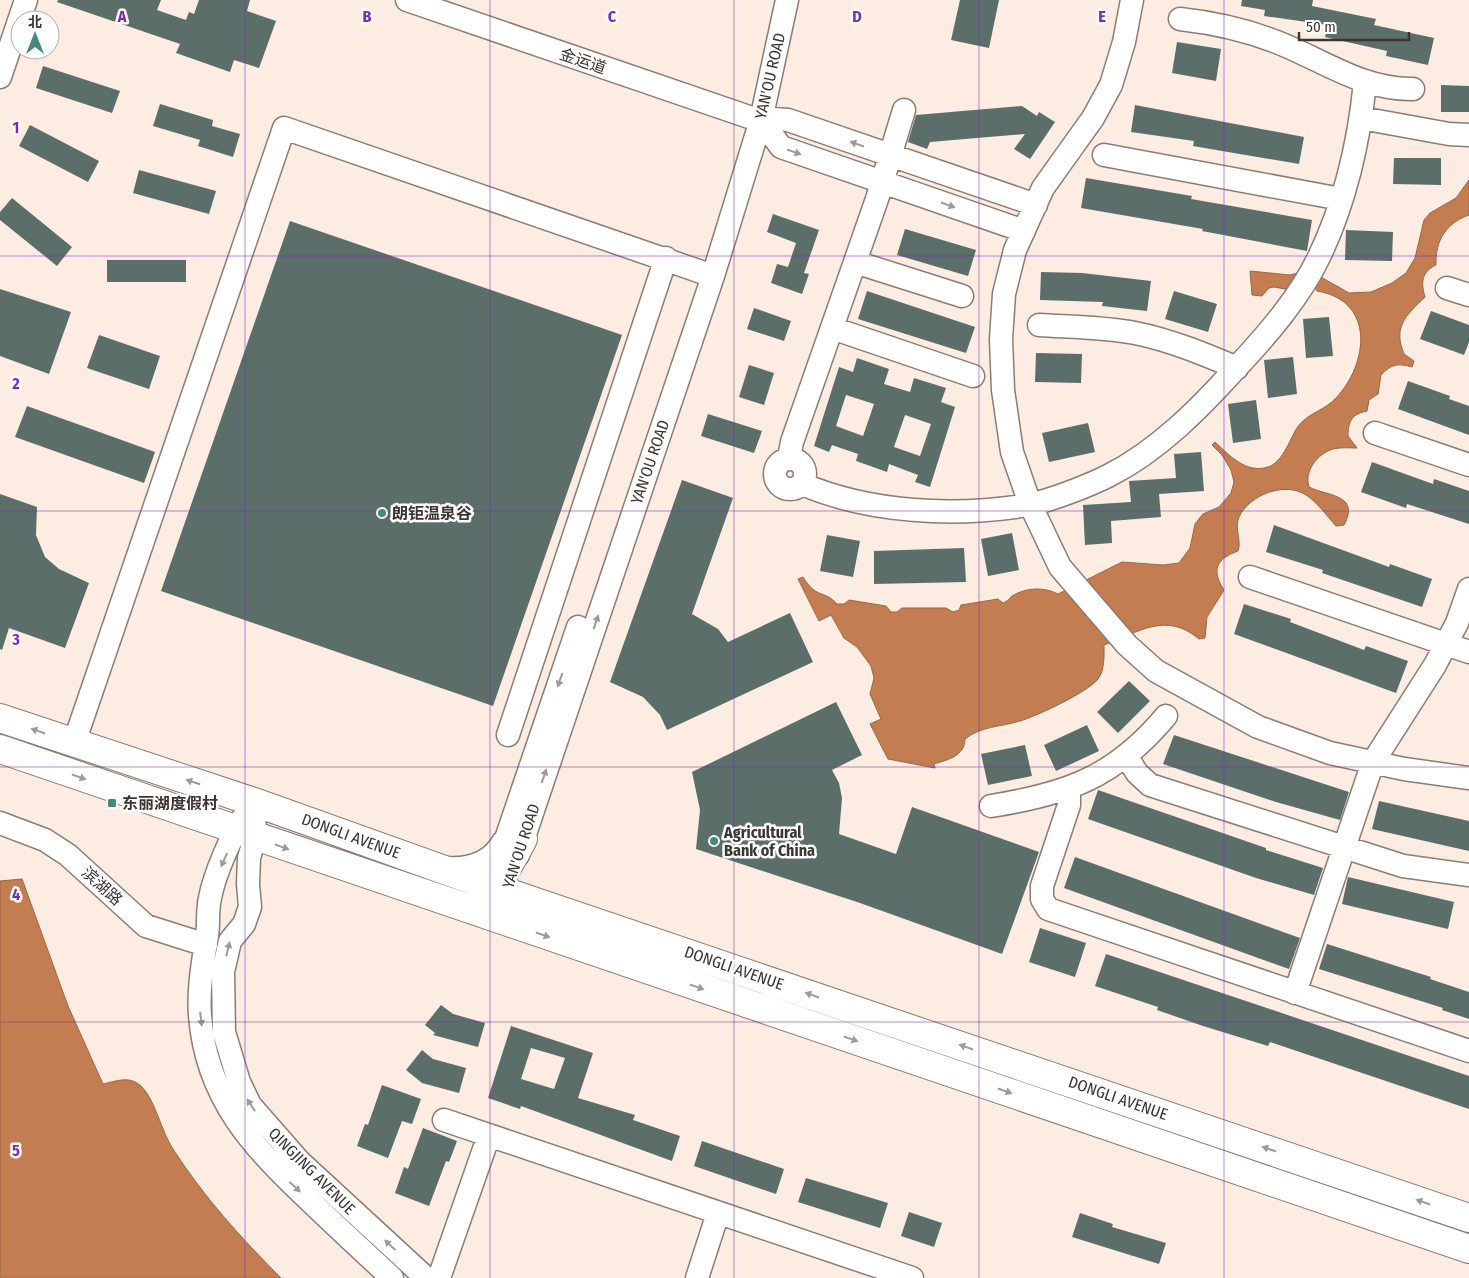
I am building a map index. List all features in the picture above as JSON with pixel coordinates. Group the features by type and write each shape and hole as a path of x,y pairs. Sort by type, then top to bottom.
{"highway":[{"name":"DONGLI AVENUE","path":"0,718 254,802 437,867 493,899 1469,1249"},
{"name":"DONGLI AVENUE","path":"0,749 428,896 493,899 1469,1218"},
{"path":"493,899 515,837"}],"street":[{"path":"0,76 26,0"},
{"name":"金运道","path":"407,0 755,118"},
{"name":"YAN'OU ROAD","path":"755,118 776,0"},
{"name":"YAN'OU ROAD","path":"437,867 460,868 479,863 515,837 706,273 755,118 787,0"},
{"path":"1132,0 1124,42 1111,85 1093,118 1043,188 1015,250 1004,294 1001,339 1003,390 1012,452 1030,504 1060,567 1127,645 1156,670 1258,727 1330,754 1469,778"},
{"path":"1180,19 1247,32 1285,46 1365,82 1397,89 1413,89"},
{"path":"904,110 882,182 792,442 790,458 779,462 774,472 775,478 783,488 790,490 802,484 825,494 867,504 915,510 974,510 1030,504 1108,476 1159,443 1209,398 1237,368 1295,296 1318,259 1341,199 1362,118 1365,82"},
{"path":"755,118 788,120 1036,205"},
{"path":"755,118 781,147 1024,231"},
{"path":"1362,118 1449,134 1469,135"},
{"path":"74,743 284,128 706,273"},
{"path":"1104,155 1341,199"},
{"path":"508,735 666,258"},
{"path":"855,262 962,296"},
{"path":"1448,288 1469,295"},
{"path":"1039,325 1096,328 1135,334 1182,346 1237,368"},
{"path":"832,328 973,376"},
{"path":"1375,433 1469,465"},
{"path":"1250,577 1361,613 1445,645 1469,652"},
{"path":"1295,993 1374,762 1411,706 1445,645 1469,590"},
{"path":"991,806 1030,800 1092,779 1127,757 1166,716"},
{"path":"1127,757 1137,772 1150,785 1403,866 1469,875"},
{"path":"1069,788 1068,805 1042,886 1042,900 1048,910 1469,1051"},
{"name":"QINGJING AVENUE","path":"254,802 244,834 214,882 209,900 206,945 200,985 200,1016 212,1071 222,1096 236,1121 276,1152 426,1278"},
{"name":"滨湖路","path":"0,823 45,840 68,855 146,926 206,945"},
{"name":"QINGJING AVENUE","path":"244,834 249,858 248,884 250,906 244,924 230,941 223,972 224,1032 239,1082 276,1152 392,1278"},
{"path":"444,1120 912,1278"},
{"path":"439,1278 489,1135"},
{"path":"696,1278 718,1212"}],"shaded area":[{"path":"1469,180 1469,215 1454,223 1444,234 1438,248 1436,265 1427,271 1423,278 1425,297 1403,322 1400,336 1401,345 1404,354 1414,361 1412,367 1395,365 1381,375 1378,394 1369,400 1367,411 1354,416 1350,422 1348,436 1357,448 1339,448 1327,451 1317,459 1310,469 1308,475 1309,487 1345,502 1348,507 1348,515 1344,525 1336,526 1314,501 1298,491 1288,489 1268,492 1251,502 1239,517 1237,526 1238,551 1225,558 1218,566 1218,577 1224,590 1207,617 1205,638 1199,639 1175,626 1164,625 1141,630 1104,645 1102,671 1098,679 1084,690 1050,709 1028,718 984,729 971,735 965,739 962,750 959,753 950,759 934,764 935,768 888,759 870,724 881,719 870,694 874,678 871,666 857,647 844,638 831,615 819,621 798,579 803,577 812,589 837,604 844,604 849,600 886,606 891,612 897,612 902,608 946,608 953,612 959,610 961,605 998,599 1003,603 1018,593 1029,590 1041,589 1058,594 1122,562 1163,565 1179,563 1190,548 1195,524 1203,514 1219,507 1231,493 1234,482 1231,470 1222,455 1212,445 1215,442 1245,466 1260,468 1274,464 1282,455 1299,425 1307,417 1332,402 1347,384 1360,352 1361,336 1357,320 1349,307 1336,297 1317,291 1314,286 1285,289 1274,287 1269,288 1262,296 1252,295 1250,271 1290,275 1302,272 1319,276 1349,293 1371,292 1392,283 1406,273 1415,258 1424,220 1430,213 1456,198"},
{"path":"22,879 68,1006 103,1084 118,1080 128,1080 142,1087 151,1100 169,1142 197,1183 251,1248 281,1278 0,1278 0,881"}],"building":[{"path":"58,0 161,0 157,10 186,20 189,12 194,14 199,0 250,0 247,11 276,21 259,68 234,60 230,72 176,53 180,44 57,2"},
{"path":"960,0 999,0 989,48 951,40"},
{"path":"1242,0 1313,0 1312,6 1376,19 1374,25 1434,38 1428,65 1386,56 1387,51 1325,37 1328,25 1264,16 1265,10 1241,6"},
{"path":"1177,42 1221,49 1216,81 1172,73"},
{"path":"43,66 120,91 112,113 36,88"},
{"path":"1441,85 1469,86 1469,112 1441,112"},
{"path":"160,104 213,120 212,126 240,134 233,157 198,146 200,140 153,126"},
{"path":"1135,105 1304,137 1299,164 1193,146 1194,141 1131,132"},
{"path":"1022,106 1037,116 1039,112 1055,122 1030,159 1014,149 1025,134 930,142 927,149 908,142 916,115"},
{"path":"30,125 99,161 88,182 19,146"},
{"path":"1394,158 1441,158 1441,185 1393,184"},
{"path":"139,170 216,191 209,214 133,193"},
{"path":"1086,178 1192,196 1191,199 1312,220 1307,251 1202,231 1203,229 1081,208"},
{"path":"12,198 72,247 57,266 0,220 0,212"},
{"path":"773,214 819,230 804,273 809,274 802,294 771,283 777,264 788,267 796,243 767,232"},
{"path":"290,221 622,335 493,706 161,591"},
{"path":"905,229 976,250 968,276 897,255"},
{"path":"1346,230 1393,232 1392,261 1345,260"},
{"path":"107,260 186,260 186,282 107,282"},
{"path":"1041,272 1082,273 1151,281 1147,311 1102,306 1103,302 1040,300"},
{"path":"0,289 71,312 49,374 0,356"},
{"path":"867,291 975,327 966,353 858,319"},
{"path":"1174,291 1217,304 1208,332 1165,319"},
{"path":"754,308 791,321 784,341 747,329"},
{"path":"1431,311 1469,325 1469,342 1464,355 1420,339"},
{"path":"1329,317 1333,356 1306,358 1303,319"},
{"path":"99,335 160,356 149,389 87,368"},
{"path":"1036,353 1082,354 1081,383 1035,382"},
{"path":"1293,357 1297,394 1268,398 1264,360"},
{"path":"857,358 889,369 884,384 910,392 914,378 946,388 941,402 955,407 930,487 915,482 918,475 889,464 887,472 856,461 858,454 832,445 829,452 814,446 839,367 853,372","holes":["846,395 874,404 863,436 836,426","905,415 931,424 920,456 894,447"]},
{"path":"749,365 774,373 764,405 739,397"},
{"path":"1408,381 1450,396 1449,399 1469,406 1469,435 1398,409"},
{"path":"1256,400 1261,439 1233,443 1228,404"},
{"path":"27,406 155,452 144,483 15,437"},
{"path":"708,414 762,431 754,453 701,436"},
{"path":"1088,423 1095,452 1049,462 1042,433"},
{"path":"1201,452 1204,491 1159,494 1161,517 1111,521 1112,543 1085,545 1083,505 1131,502 1129,481 1176,478 1174,454"},
{"path":"1372,462 1433,484 1434,479 1469,491 1469,524 1407,504 1406,508 1361,492"},
{"path":"682,480 733,498 692,614 718,629 728,642 790,613 813,662 667,730 660,715 643,697 610,682"},
{"path":"0,494 37,507 36,535 45,557 59,569 89,583 65,648 9,628 2,650 0,649"},
{"path":"1274,525 1389,567 1390,564 1432,579 1422,607 1322,573 1323,570 1266,552"},
{"path":"1012,533 1019,570 988,576 981,539"},
{"path":"827,535 860,541 853,577 820,571"},
{"path":"964,548 966,582 874,584 874,551"},
{"path":"1244,604 1291,619 1290,622 1364,650 1366,646 1408,661 1396,693 1234,634"},
{"path":"1129,681 1150,701 1118,733 1097,712"},
{"path":"836,702 862,755 832,770 839,783 842,798 839,834 896,854 912,807 1039,852 1002,954 860,903 696,849 700,810 692,772"},
{"path":"1087,725 1099,751 1056,771 1044,745"},
{"path":"1174,735 1349,792 1340,820 1276,802 1163,764"},
{"path":"1025,745 1032,776 988,785 981,754"},
{"path":"1098,790 1266,848 1266,850 1323,868 1314,895 1256,878 1088,819"},
{"path":"1379,801 1469,821 1469,851 1372,829"},
{"path":"1075,857 1300,938 1289,969 1064,888"},
{"path":"1348,877 1454,902 1448,929 1342,904"},
{"path":"1040,928 1086,943 1075,977 1029,962"},
{"path":"1327,944 1431,977 1430,979 1469,992 1469,1019 1442,1010 1443,1008 1319,969"},
{"path":"1106,954 1469,1076 1469,1109 1270,1042 1268,1046 1203,1026 1157,1010 1158,1007 1095,986"},
{"path":"441,1005 453,1014 485,1023 478,1047 433,1035 435,1033 425,1025"},
{"path":"511,1026 593,1053 578,1098 635,1115 633,1120 680,1136 672,1161 521,1106 520,1109 488,1098","holes":["531,1048 565,1058 554,1089 521,1079"]},
{"path":"422,1050 433,1059 466,1068 459,1093 422,1083 406,1070"},
{"path":"382,1085 421,1099 412,1124 402,1121 388,1158 357,1146 365,1124 368,1125"},
{"path":"423,1128 457,1141 449,1162 446,1161 429,1206 395,1193 404,1167 408,1169"},
{"path":"702,1141 784,1169 776,1194 694,1166"},
{"path":"806,1178 888,1203 880,1228 798,1202"},
{"path":"909,1212 942,1223 934,1247 901,1236"},
{"path":"1080,1213 1113,1224 1112,1227 1166,1243 1159,1264 1072,1237"}],"place":[{"name":"朗钜温泉谷","path":"382,513"},
{"name":"东丽湖度假村","path":"112,803"},
{"name":"Agricultural Bank of China","path":"714,841"}]}
